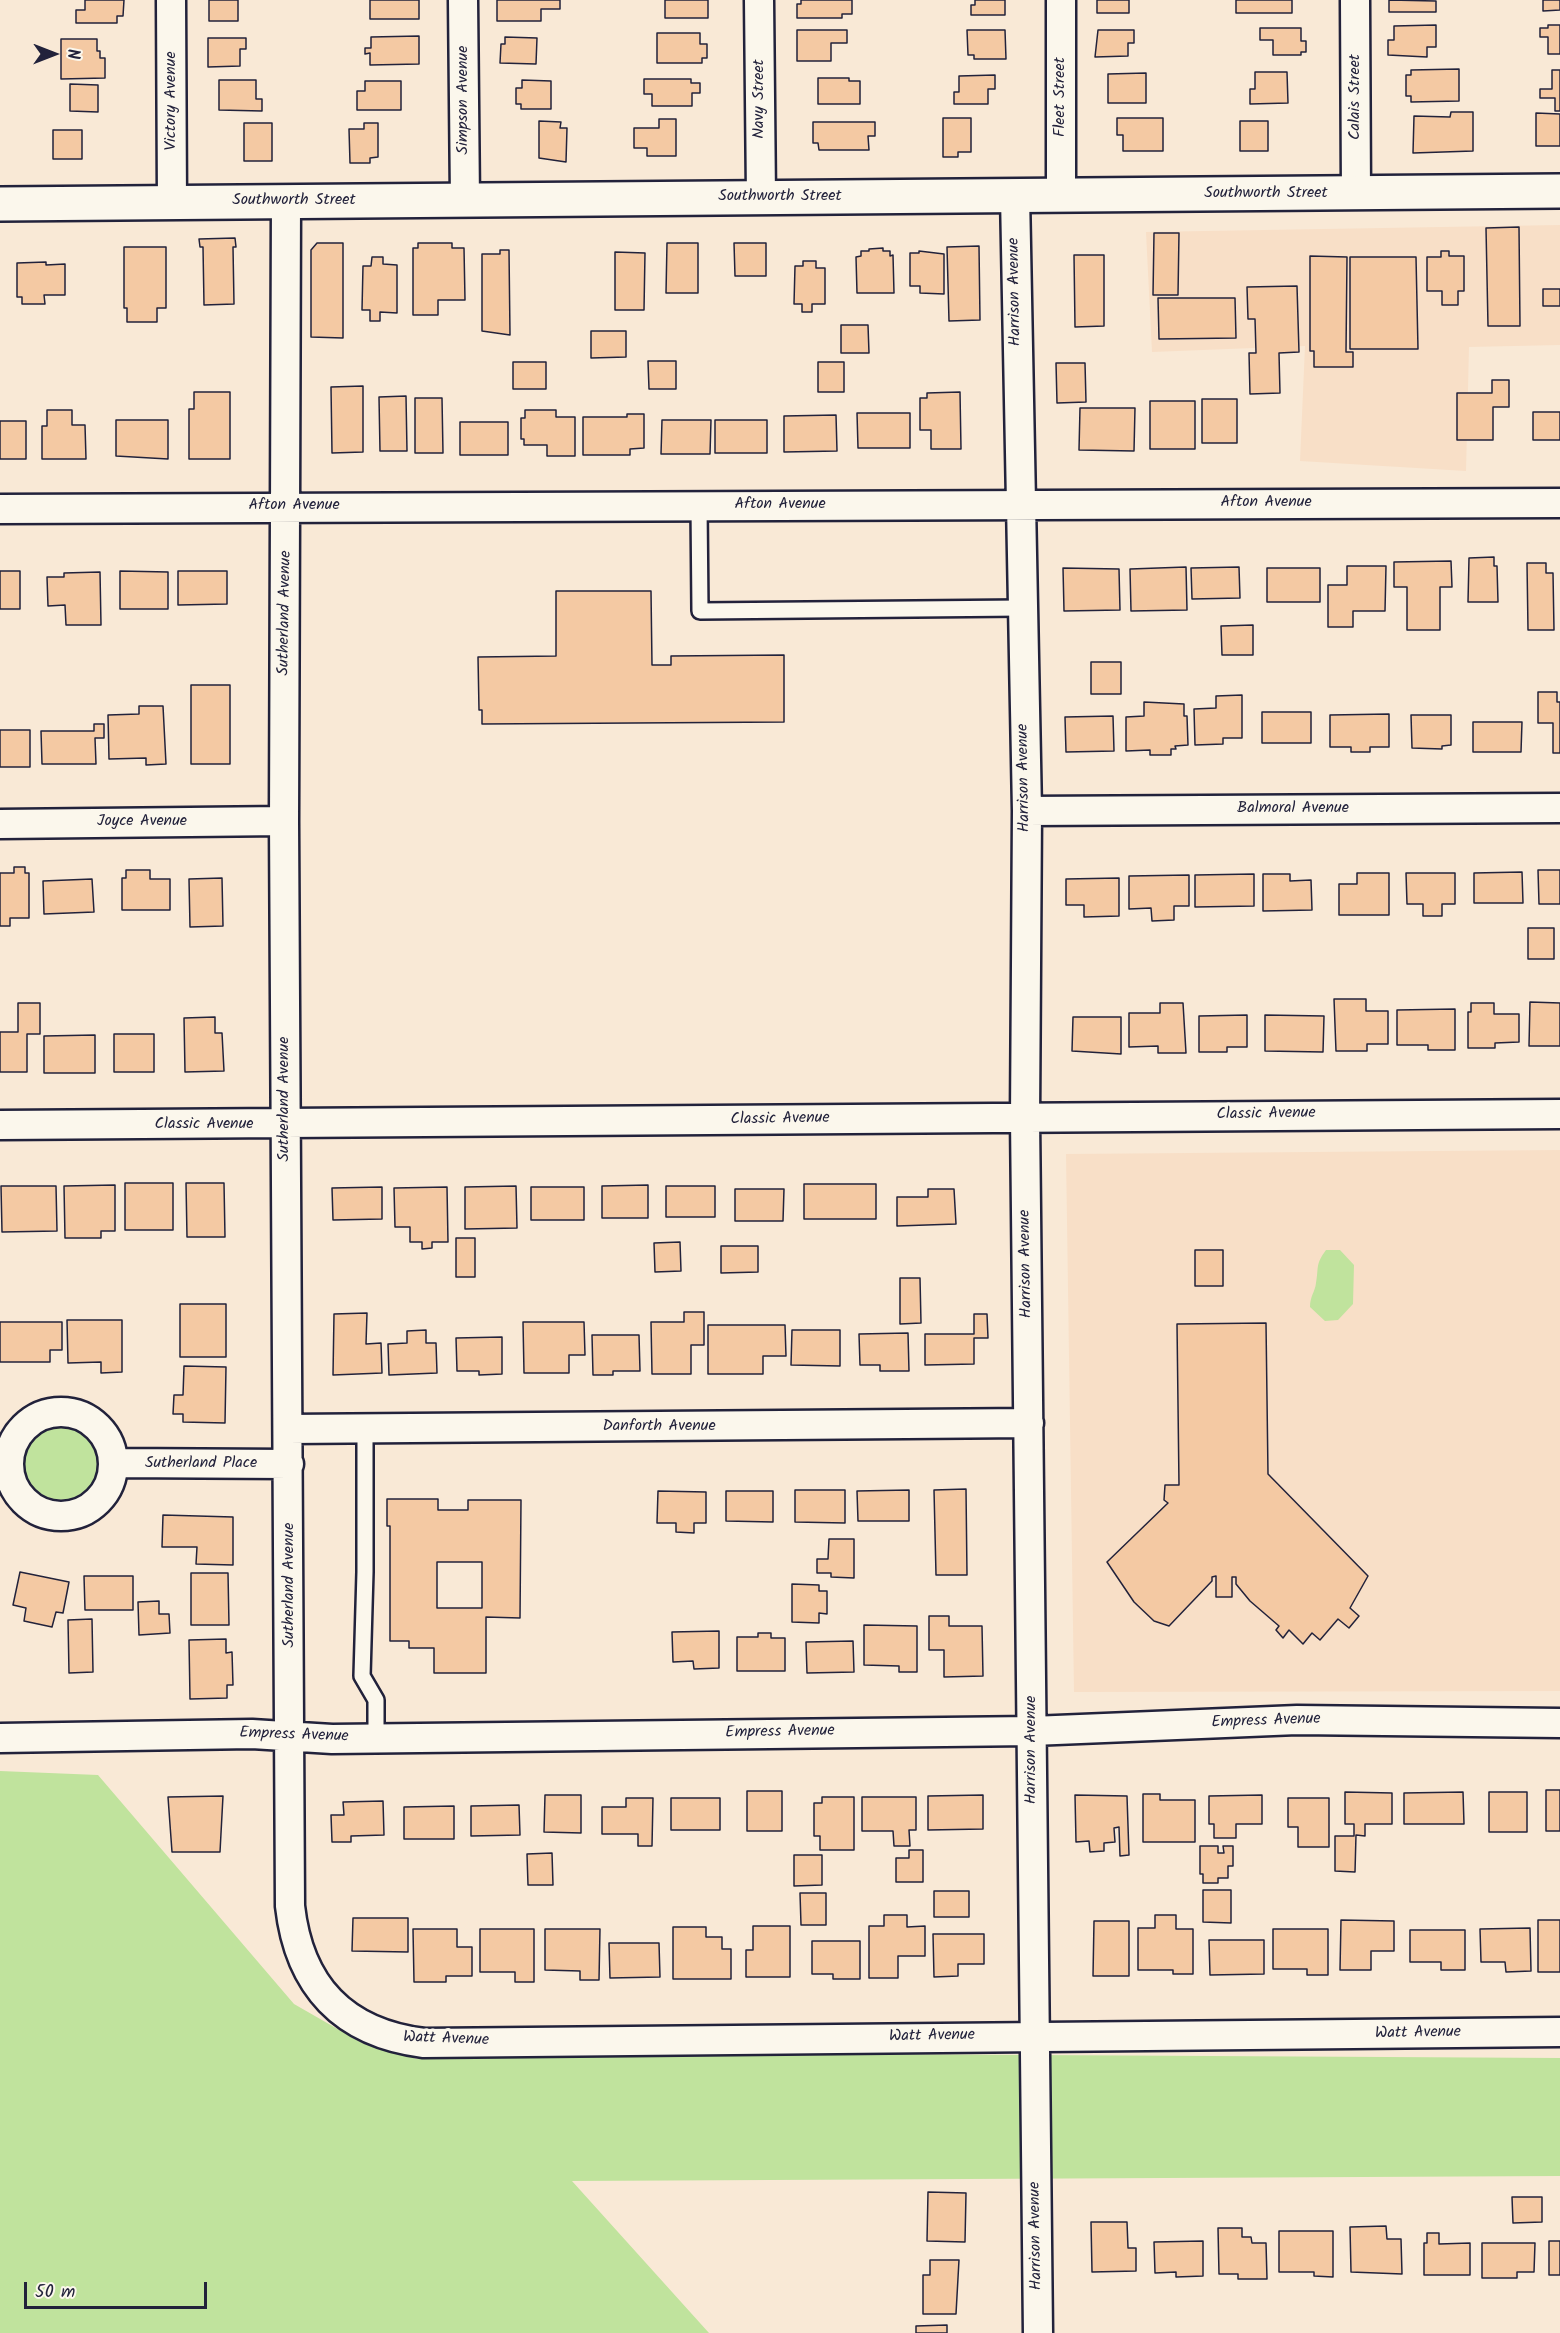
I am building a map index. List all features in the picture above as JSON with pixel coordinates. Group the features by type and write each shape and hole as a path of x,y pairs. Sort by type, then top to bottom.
{"main road":[{"name":"Southworth Street","path":"0,204 1560,191"}],"street":[{"name":"Victory Avenue","path":"171,0 172,202"},
{"name":"Simpson Avenue","path":"463,0 465,200"},
{"name":"Navy Street","path":"759,0 761,197"},
{"name":"Fleet Street","path":"1060,0 1061,195"},
{"name":"Calais Street","path":"1355,0 1356,193"},
{"name":"Harrison Avenue","path":"1015,195 1019,504 1027,811 1025,1118 1038,2333"},
{"name":"Sutherland Avenue","path":"286,201 287,506 284,821 291,1736 290,1906 293,1932 300,1958 320,1991"},
{"name":"Afton Avenue","path":"0,509 287,506 1560,503"},
{"name":"Balmoral Avenue","path":"1027,811 1560,807"},
{"name":"Joyce Avenue","path":"0,824 284,821"},
{"name":"Classic Avenue","path":"0,1125 285,1125 1560,1114"},
{"name":"Danforth Avenue","path":"289,1429 1029,1423"},
{"name":"Sutherland Place","path":"113,1463 289,1464"},
{"name":"Empress Avenue","path":"0,1738 252,1734 376,1738 1032,1731 1297,1720 1560,1723"},
{"name":"Watt Avenue","path":"320,1991 347,2016 375,2031 398,2040 424,2043 1560,2032"}],"lane":[{"path":"699,505 700,610 1022,608"},
{"path":"365,1429 362,1676 376,1700 376,1738"}],"shaded area":[{"path":"1560,225 1560,345 1469,347 1466,471 1300,461 1305,346 1152,352 1146,232"},
{"path":"1560,1150 1560,1691 1074,1692 1066,1154"}],"green space":[{"path":"1326,1250 1340,1250 1354,1265 1353,1304 1338,1320 1325,1321 1310,1307 1319,1263"},
{"path":"61,1426 82,1432 92,1442 98,1463 92,1484 82,1494 61,1500 40,1494 30,1484 24,1463 30,1442 40,1432"},
{"path":"0,1771 98,1775 294,2004 362,2043 417,2059 862,2054 1560,2058 1560,2176 572,2181 709,2333 0,2333"}],"building":[{"path":"85,0 124,0 123,16 117,16 117,23 76,23 76,10 85,10"},
{"path":"209,0 238,0 238,21 209,21"},
{"path":"370,0 419,0 419,19 370,19"},
{"path":"497,0 560,0 560,9 541,9 541,21 497,21"},
{"path":"665,0 708,0 708,18 665,18"},
{"path":"801,0 852,0 852,14 842,14 842,18 797,18 797,4 801,4"},
{"path":"975,0 1005,0 1005,15 971,15 971,5 975,5"},
{"path":"1097,0 1129,0 1129,13 1097,13"},
{"path":"1236,0 1292,0 1292,13 1236,13"},
{"path":"1389,0 1436,1 1436,12 1389,12"},
{"path":"1543,0 1560,0 1560,10 1543,11"},
{"path":"1436,25 1436,47 1427,47 1427,57 1388,55 1388,40 1394,40 1394,26"},
{"path":"1548,25 1560,25 1560,54 1548,54 1548,37 1540,37 1540,28 1548,28"},
{"path":"1260,28 1301,28 1301,41 1306,41 1306,52 1301,52 1301,55 1273,55 1273,40 1260,40"},
{"path":"797,30 847,30 847,43 831,43 831,61 797,61"},
{"path":"967,30 1005,30 1006,59 974,59 974,55 968,55"},
{"path":"1098,30 1134,30 1134,43 1128,43 1128,56 1095,57"},
{"path":"657,33 700,33 700,44 707,44 707,58 702,58 702,63 657,63"},
{"path":"419,36 419,64 370,65 370,53 365,54 365,48 371,48 371,37"},
{"path":"505,37 537,38 536,64 500,63 501,44 505,44"},
{"path":"208,38 246,38 246,49 240,49 240,66 208,67"},
{"path":"61,39 97,39 97,51 100,51 100,58 105,58 105,78 61,79"},
{"path":"1459,69 1459,101 1411,102 1411,96 1406,96 1406,75 1411,75 1411,70"},
{"path":"1552,70 1560,70 1560,111 1555,111 1555,98 1540,98 1540,89 1552,89"},
{"path":"1255,72 1287,72 1288,103 1250,104 1250,89 1255,89"},
{"path":"1146,73 1146,103 1108,103 1108,74"},
{"path":"995,75 995,89 988,89 988,104 954,104 954,92 959,92 959,76"},
{"path":"818,78 849,78 849,81 860,81 860,104 818,104"},
{"path":"644,79 691,79 691,83 700,83 700,93 692,93 692,106 652,106 652,94 644,94"},
{"path":"219,80 256,80 256,99 262,99 262,111 219,110"},
{"path":"522,80 551,81 551,109 521,109 521,104 516,104 516,88 522,88"},
{"path":"365,81 401,81 401,110 357,110 357,91 365,91"},
{"path":"70,84 98,85 98,112 70,111"},
{"path":"1451,112 1473,112 1473,151 1413,153 1414,116 1450,117"},
{"path":"1536,113 1560,114 1560,146 1536,146"},
{"path":"943,118 971,118 971,152 958,152 958,157 943,157"},
{"path":"1117,118 1163,118 1163,151 1123,151 1123,135 1117,135"},
{"path":"659,119 676,119 676,156 647,156 647,148 634,148 634,128 659,128"},
{"path":"539,121 561,122 560,128 567,128 566,162 539,158"},
{"path":"1240,121 1268,121 1268,151 1240,151"},
{"path":"813,122 875,122 875,136 868,136 869,150 819,150 818,143 813,143"},
{"path":"244,123 272,123 272,161 244,161"},
{"path":"364,123 378,123 378,157 370,158 370,163 350,163 349,129 364,129"},
{"path":"53,130 82,130 82,159 53,159"},
{"path":"1519,227 1520,326 1488,326 1486,228"},
{"path":"1154,233 1179,233 1178,295 1153,295"},
{"path":"235,238 236,247 233,247 234,304 204,305 203,247 200,247 199,239"},
{"path":"317,243 343,243 343,338 311,337 311,250"},
{"path":"418,243 452,243 452,248 464,248 465,300 438,300 438,315 413,315 413,248 418,248"},
{"path":"667,243 698,243 698,293 666,293"},
{"path":"734,243 766,243 766,276 735,276"},
{"path":"979,246 980,320 949,321 947,247"},
{"path":"124,247 166,247 166,308 157,308 157,322 127,322 127,308 124,308"},
{"path":"883,248 883,251 890,251 890,256 893,255 894,293 857,293 856,257 861,256 861,251"},
{"path":"500,250 509,250 510,335 482,331 482,254 500,254"},
{"path":"919,251 944,254 944,294 920,293 920,286 910,286 910,253 919,253"},
{"path":"1441,251 1449,251 1449,256 1464,256 1464,291 1458,291 1458,305 1442,305 1442,291 1427,291 1427,257 1441,257"},
{"path":"615,252 645,253 644,310 615,310"},
{"path":"1074,255 1104,255 1104,326 1075,327"},
{"path":"1310,256 1347,257 1346,352 1353,352 1353,367 1314,367 1314,351 1310,351"},
{"path":"372,257 383,257 383,264 397,265 397,313 380,312 380,321 370,321 370,310 362,310 363,266 371,266"},
{"path":"1350,257 1416,257 1418,349 1350,349"},
{"path":"803,261 816,261 816,268 825,268 825,304 812,304 812,312 802,312 802,304 794,304 795,266 803,266"},
{"path":"46,262 46,265 65,264 65,295 44,295 45,304 22,304 22,297 17,297 17,263"},
{"path":"1297,286 1299,352 1279,353 1280,393 1250,394 1249,353 1256,353 1255,319 1248,319 1247,287"},
{"path":"1543,289 1560,289 1560,306 1543,306"},
{"path":"1158,298 1235,298 1236,338 1159,339"},
{"path":"841,325 868,325 869,353 841,353"},
{"path":"591,331 626,331 626,357 591,358"},
{"path":"648,361 676,361 676,389 649,389"},
{"path":"513,362 546,362 546,389 513,389"},
{"path":"818,362 844,362 844,392 818,392"},
{"path":"1056,363 1085,363 1086,402 1057,403"},
{"path":"1492,380 1509,380 1509,407 1493,407 1493,440 1457,440 1457,393 1492,393"},
{"path":"363,386 363,452 332,453 331,387"},
{"path":"194,392 230,392 230,459 189,459 189,409 194,409"},
{"path":"960,392 961,449 931,449 931,430 920,430 920,398 927,398 927,393"},
{"path":"406,396 407,451 380,451 379,397"},
{"path":"415,398 442,398 443,453 415,453"},
{"path":"1202,399 1237,399 1237,443 1202,443"},
{"path":"1150,401 1195,401 1195,449 1150,449"},
{"path":"1080,408 1135,408 1134,451 1079,450"},
{"path":"47,410 72,410 72,425 85,425 86,459 42,459 42,426 47,426"},
{"path":"525,410 556,410 556,417 575,417 575,456 547,456 547,445 524,445 524,439 521,439 521,418 525,418"},
{"path":"1533,412 1560,412 1560,440 1533,440"},
{"path":"857,413 910,413 910,448 858,448"},
{"path":"627,414 644,414 644,448 630,449 630,455 583,455 583,417 627,417"},
{"path":"836,415 837,451 784,452 784,416"},
{"path":"116,420 168,420 168,459 116,456"},
{"path":"662,420 711,420 710,454 661,454"},
{"path":"715,420 767,420 767,453 715,453"},
{"path":"0,421 26,421 26,459 0,459"},
{"path":"460,422 508,422 508,455 460,455"},
{"path":"1494,557 1494,566 1497,566 1498,602 1468,602 1469,558"},
{"path":"1451,561 1452,587 1440,587 1440,630 1407,630 1407,587 1394,587 1394,562"},
{"path":"1527,563 1546,563 1546,573 1553,573 1554,630 1528,630"},
{"path":"1347,566 1386,566 1385,611 1353,611 1353,627 1328,627 1328,585 1347,585"},
{"path":"1186,567 1187,610 1131,611 1130,569"},
{"path":"1239,567 1240,598 1192,599 1191,568"},
{"path":"1063,568 1119,569 1120,610 1064,611"},
{"path":"1267,568 1320,568 1320,602 1267,602"},
{"path":"0,571 20,571 20,609 0,609"},
{"path":"120,571 168,572 168,609 120,609"},
{"path":"178,571 227,571 227,604 178,605"},
{"path":"100,572 101,625 66,625 65,605 48,606 47,577 64,577 64,573"},
{"path":"556,591 651,591 652,665 671,665 671,656 784,655 784,722 482,724 482,710 479,710 478,657 556,656"},
{"path":"1253,625 1253,655 1222,655 1221,626"},
{"path":"1091,662 1121,662 1121,694 1091,694"},
{"path":"191,685 230,685 230,764 191,764"},
{"path":"1538,692 1557,692 1557,702 1560,702 1560,753 1553,753 1553,723 1538,723"},
{"path":"1242,695 1242,738 1223,738 1223,744 1195,745 1194,709 1216,708 1216,696"},
{"path":"1144,702 1184,704 1184,716 1187,716 1188,745 1175,746 1176,749 1171,749 1171,755 1150,755 1150,750 1126,751 1126,717 1144,716"},
{"path":"139,706 163,706 166,764 146,765 146,758 109,759 108,715 139,714"},
{"path":"1262,712 1311,712 1311,743 1262,743"},
{"path":"1389,714 1389,747 1370,747 1370,752 1351,752 1351,747 1330,747 1330,715"},
{"path":"1411,715 1451,715 1451,745 1442,746 1442,749 1412,748"},
{"path":"1113,716 1114,751 1066,752 1065,717"},
{"path":"1473,722 1522,722 1521,752 1473,752"},
{"path":"94,724 104,724 104,738 95,738 96,764 42,764 41,731 94,731"},
{"path":"0,730 30,730 30,767 0,767"},
{"path":"14,867 25,867 25,873 29,873 29,918 10,918 10,926 0,926 0,873 14,873"},
{"path":"126,870 150,870 150,879 170,879 170,910 122,910 122,878 126,878"},
{"path":"1538,870 1560,870 1560,904 1539,904"},
{"path":"1522,872 1523,903 1474,903 1474,873"},
{"path":"1357,873 1389,873 1389,915 1339,915 1339,884 1357,884"},
{"path":"1406,873 1455,873 1455,904 1442,904 1442,916 1423,916 1423,904 1407,904"},
{"path":"1254,874 1254,906 1195,907 1195,875"},
{"path":"1263,874 1290,874 1290,881 1311,880 1312,910 1263,911"},
{"path":"1189,875 1189,906 1174,906 1174,920 1152,921 1151,908 1129,909 1129,876"},
{"path":"222,878 223,926 190,927 189,879"},
{"path":"1119,878 1119,916 1084,917 1084,905 1066,905 1066,879"},
{"path":"92,879 94,912 44,914 43,881"},
{"path":"1528,928 1554,928 1554,959 1528,959"},
{"path":"1334,999 1366,999 1366,1011 1388,1011 1388,1044 1367,1044 1367,1051 1336,1051"},
{"path":"1530,1002 1560,1003 1560,1046 1529,1046"},
{"path":"18,1003 40,1003 40,1034 27,1034 27,1072 0,1072 0,1032 18,1032"},
{"path":"1160,1003 1183,1003 1186,1053 1158,1053 1158,1046 1129,1047 1129,1013 1160,1013"},
{"path":"1471,1003 1494,1003 1494,1014 1519,1014 1519,1042 1495,1043 1495,1048 1468,1048 1468,1012 1471,1012"},
{"path":"1455,1009 1455,1050 1428,1050 1428,1045 1397,1045 1397,1010"},
{"path":"1247,1015 1247,1047 1227,1047 1227,1052 1199,1052 1199,1016"},
{"path":"1265,1015 1324,1016 1323,1052 1265,1051"},
{"path":"215,1017 215,1033 222,1033 224,1071 185,1072 184,1018"},
{"path":"1073,1017 1121,1017 1121,1054 1072,1051"},
{"path":"114,1034 154,1034 154,1072 114,1072"},
{"path":"95,1035 95,1073 44,1073 44,1036"},
{"path":"125,1183 173,1183 173,1230 125,1230"},
{"path":"186,1183 224,1183 225,1237 187,1237"},
{"path":"804,1184 876,1184 876,1219 804,1219"},
{"path":"115,1185 115,1231 101,1231 101,1238 65,1238 64,1186"},
{"path":"648,1185 648,1218 602,1218 602,1186"},
{"path":"1,1186 56,1186 57,1231 2,1232"},
{"path":"516,1186 517,1228 465,1229 465,1187"},
{"path":"666,1186 715,1186 715,1217 666,1217"},
{"path":"382,1187 382,1219 333,1220 332,1188"},
{"path":"447,1187 448,1242 432,1242 432,1248 422,1249 422,1242 410,1242 410,1227 395,1227 394,1188"},
{"path":"531,1187 584,1187 584,1220 531,1220"},
{"path":"735,1189 784,1189 783,1221 735,1221"},
{"path":"928,1189 954,1189 956,1224 897,1226 897,1197 928,1197"},
{"path":"456,1238 475,1238 475,1277 456,1277"},
{"path":"680,1242 681,1271 655,1272 654,1243"},
{"path":"721,1246 758,1246 758,1272 721,1273"},
{"path":"1195,1250 1223,1250 1223,1286 1195,1286"},
{"path":"900,1278 920,1278 921,1323 900,1324"},
{"path":"180,1304 226,1304 226,1357 180,1357"},
{"path":"684,1312 704,1312 704,1345 691,1345 691,1374 652,1374 651,1322 684,1322"},
{"path":"367,1313 366,1344 381,1343 382,1373 333,1375 334,1314"},
{"path":"974,1314 987,1314 988,1338 974,1338 974,1364 925,1365 925,1334 974,1334"},
{"path":"67,1320 122,1320 122,1372 101,1373 101,1362 68,1363"},
{"path":"0,1322 62,1322 62,1350 50,1350 50,1362 0,1362"},
{"path":"523,1322 584,1322 585,1355 569,1355 569,1373 524,1373"},
{"path":"1266,1323 1268,1474 1368,1576 1350,1608 1359,1616 1349,1628 1338,1619 1320,1640 1312,1633 1303,1644 1289,1630 1283,1638 1276,1630 1279,1626 1250,1601 1236,1584 1236,1577 1232,1577 1232,1597 1216,1597 1216,1576 1212,1577 1212,1581 1169,1626 1154,1621 1134,1602 1107,1562 1168,1503 1164,1500 1165,1485 1179,1485 1177,1324"},
{"path":"708,1325 785,1325 786,1356 763,1356 763,1374 708,1374"},
{"path":"426,1330 426,1343 436,1343 437,1373 389,1375 388,1344 407,1343 407,1331"},
{"path":"792,1330 840,1330 840,1366 791,1365"},
{"path":"908,1333 909,1371 880,1371 880,1365 860,1365 859,1334"},
{"path":"592,1335 639,1335 640,1371 613,1371 613,1375 593,1375"},
{"path":"502,1337 502,1374 479,1375 479,1371 457,1371 456,1338"},
{"path":"184,1366 226,1367 225,1423 183,1422 183,1414 173,1414 174,1395 183,1395"},
{"path":"966,1489 967,1575 936,1575 934,1490"},
{"path":"795,1490 845,1490 845,1523 795,1522"},
{"path":"909,1490 909,1521 858,1521 857,1491"},
{"path":"658,1491 706,1492 706,1523 694,1523 694,1533 676,1532 676,1523 657,1523"},
{"path":"726,1491 773,1491 773,1522 726,1521"},
{"path":"387,1499 438,1499 438,1510 468,1510 468,1500 521,1500 520,1618 486,1617 486,1673 434,1673 434,1648 409,1648 409,1641 390,1641 390,1526 387,1526","holes":["437,1562 482,1562 482,1608 437,1608"]},
{"path":"163,1515 233,1517 233,1565 196,1564 197,1547 162,1547"},
{"path":"829,1539 854,1539 854,1578 831,1577 831,1573 817,1573 817,1559 828,1559"},
{"path":"20,1572 69,1582 63,1613 56,1612 52,1627 24,1621 26,1608 13,1605"},
{"path":"191,1573 228,1573 229,1625 191,1625"},
{"path":"84,1576 133,1576 133,1610 85,1610"},
{"path":"792,1584 819,1585 819,1591 827,1591 827,1614 819,1613 819,1623 792,1622"},
{"path":"159,1601 159,1614 169,1614 170,1633 139,1635 138,1602"},
{"path":"929,1616 949,1616 949,1626 982,1626 983,1676 944,1677 944,1650 929,1650"},
{"path":"92,1619 93,1672 69,1673 68,1620"},
{"path":"864,1625 917,1626 917,1672 899,1672 899,1666 864,1665"},
{"path":"719,1631 719,1668 694,1669 693,1661 673,1662 672,1632"},
{"path":"758,1633 771,1633 771,1638 785,1638 785,1671 737,1671 737,1637 758,1637"},
{"path":"226,1639 226,1653 232,1652 233,1685 227,1685 227,1698 190,1699 189,1640"},
{"path":"853,1641 854,1672 807,1673 806,1642"},
{"path":"1546,1790 1560,1790 1560,1831 1546,1831"},
{"path":"747,1791 782,1791 782,1831 747,1831"},
{"path":"1345,1792 1392,1793 1392,1824 1365,1824 1365,1836 1356,1835 1355,1872 1335,1871 1335,1836 1354,1836 1354,1824 1345,1824"},
{"path":"1463,1792 1464,1824 1404,1824 1404,1793"},
{"path":"1489,1792 1527,1792 1527,1832 1489,1832"},
{"path":"1143,1794 1160,1794 1160,1800 1195,1800 1195,1842 1143,1842"},
{"path":"545,1795 581,1795 581,1833 544,1832"},
{"path":"983,1795 983,1829 928,1830 928,1796"},
{"path":"1075,1795 1127,1796 1129,1855 1120,1856 1119,1827 1114,1828 1115,1842 1104,1843 1104,1851 1090,1852 1089,1841 1076,1842"},
{"path":"1262,1795 1262,1824 1236,1824 1236,1838 1214,1838 1214,1824 1209,1824 1209,1796"},
{"path":"223,1796 220,1852 172,1852 168,1797"},
{"path":"822,1797 854,1797 854,1850 820,1850 820,1836 814,1836 814,1803 822,1803"},
{"path":"862,1797 916,1797 916,1830 909,1830 910,1846 894,1846 893,1831 862,1831"},
{"path":"626,1798 653,1798 652,1846 638,1846 638,1834 602,1834 602,1807 626,1807"},
{"path":"671,1798 720,1798 720,1830 671,1830"},
{"path":"1288,1798 1329,1798 1329,1847 1298,1847 1298,1827 1288,1827"},
{"path":"383,1801 384,1835 351,1836 351,1842 332,1842 331,1815 344,1815 343,1802"},
{"path":"519,1805 520,1835 471,1836 471,1806"},
{"path":"454,1806 454,1839 404,1839 404,1807"},
{"path":"1200,1846 1218,1846 1218,1853 1224,1853 1223,1846 1233,1846 1233,1866 1228,1866 1228,1878 1218,1878 1218,1883 1203,1883 1203,1874 1200,1874"},
{"path":"909,1850 923,1850 923,1882 896,1882 896,1858 909,1858"},
{"path":"552,1853 553,1885 528,1885 527,1854"},
{"path":"794,1855 822,1855 822,1885 794,1886"},
{"path":"1203,1890 1231,1890 1231,1923 1203,1922"},
{"path":"934,1891 969,1891 969,1917 934,1917"},
{"path":"800,1893 826,1893 826,1925 801,1925"},
{"path":"884,1915 907,1915 907,1927 925,1926 925,1956 898,1956 898,1978 869,1978 869,1926 884,1926"},
{"path":"1155,1915 1176,1915 1176,1929 1193,1929 1193,1974 1173,1974 1173,1970 1138,1970 1138,1928 1155,1928"},
{"path":"353,1918 408,1918 408,1952 352,1951"},
{"path":"1341,1920 1394,1921 1394,1951 1371,1951 1371,1970 1340,1970"},
{"path":"1538,1920 1560,1920 1560,1972 1538,1972"},
{"path":"1094,1921 1129,1921 1129,1976 1093,1976"},
{"path":"753,1926 790,1926 790,1977 746,1977 746,1950 753,1950"},
{"path":"673,1927 706,1927 706,1937 722,1937 722,1949 731,1949 731,1979 673,1979"},
{"path":"1530,1928 1531,1971 1506,1972 1505,1962 1481,1962 1480,1929"},
{"path":"413,1929 457,1929 457,1947 472,1947 472,1976 446,1976 446,1982 414,1982"},
{"path":"480,1929 534,1929 534,1982 515,1982 515,1972 480,1972"},
{"path":"545,1929 600,1929 599,1980 580,1980 580,1971 545,1970"},
{"path":"1273,1929 1328,1929 1328,1975 1307,1975 1307,1969 1273,1969"},
{"path":"1410,1930 1465,1930 1465,1970 1441,1970 1441,1962 1410,1962"},
{"path":"933,1934 984,1934 984,1964 958,1964 958,1976 934,1977"},
{"path":"1209,1940 1264,1940 1264,1974 1210,1975"},
{"path":"812,1941 860,1941 860,1979 833,1979 833,1974 812,1974"},
{"path":"609,1943 659,1943 660,1977 610,1978"},
{"path":"928,2192 966,2193 965,2242 927,2241"},
{"path":"1512,2197 1542,2197 1542,2222 1513,2223"},
{"path":"1091,2222 1127,2222 1128,2248 1136,2248 1136,2271 1092,2272"},
{"path":"1386,2226 1387,2239 1401,2239 1402,2274 1351,2272 1350,2227"},
{"path":"1218,2228 1242,2228 1242,2237 1251,2237 1252,2243 1266,2243 1267,2279 1238,2279 1238,2274 1219,2274"},
{"path":"1279,2231 1333,2231 1333,2277 1314,2276 1314,2272 1279,2272"},
{"path":"1427,2233 1439,2233 1439,2244 1470,2243 1470,2275 1424,2275 1424,2243 1427,2243"},
{"path":"1203,2241 1203,2276 1176,2277 1176,2272 1155,2273 1154,2242"},
{"path":"1549,2241 1560,2241 1560,2275 1549,2275"},
{"path":"1482,2243 1535,2243 1534,2272 1517,2272 1517,2278 1482,2278"},
{"path":"930,2260 959,2260 956,2314 923,2314 923,2275 930,2275"},
{"path":"947,2325 947,2333 916,2333 916,2326"}]}
